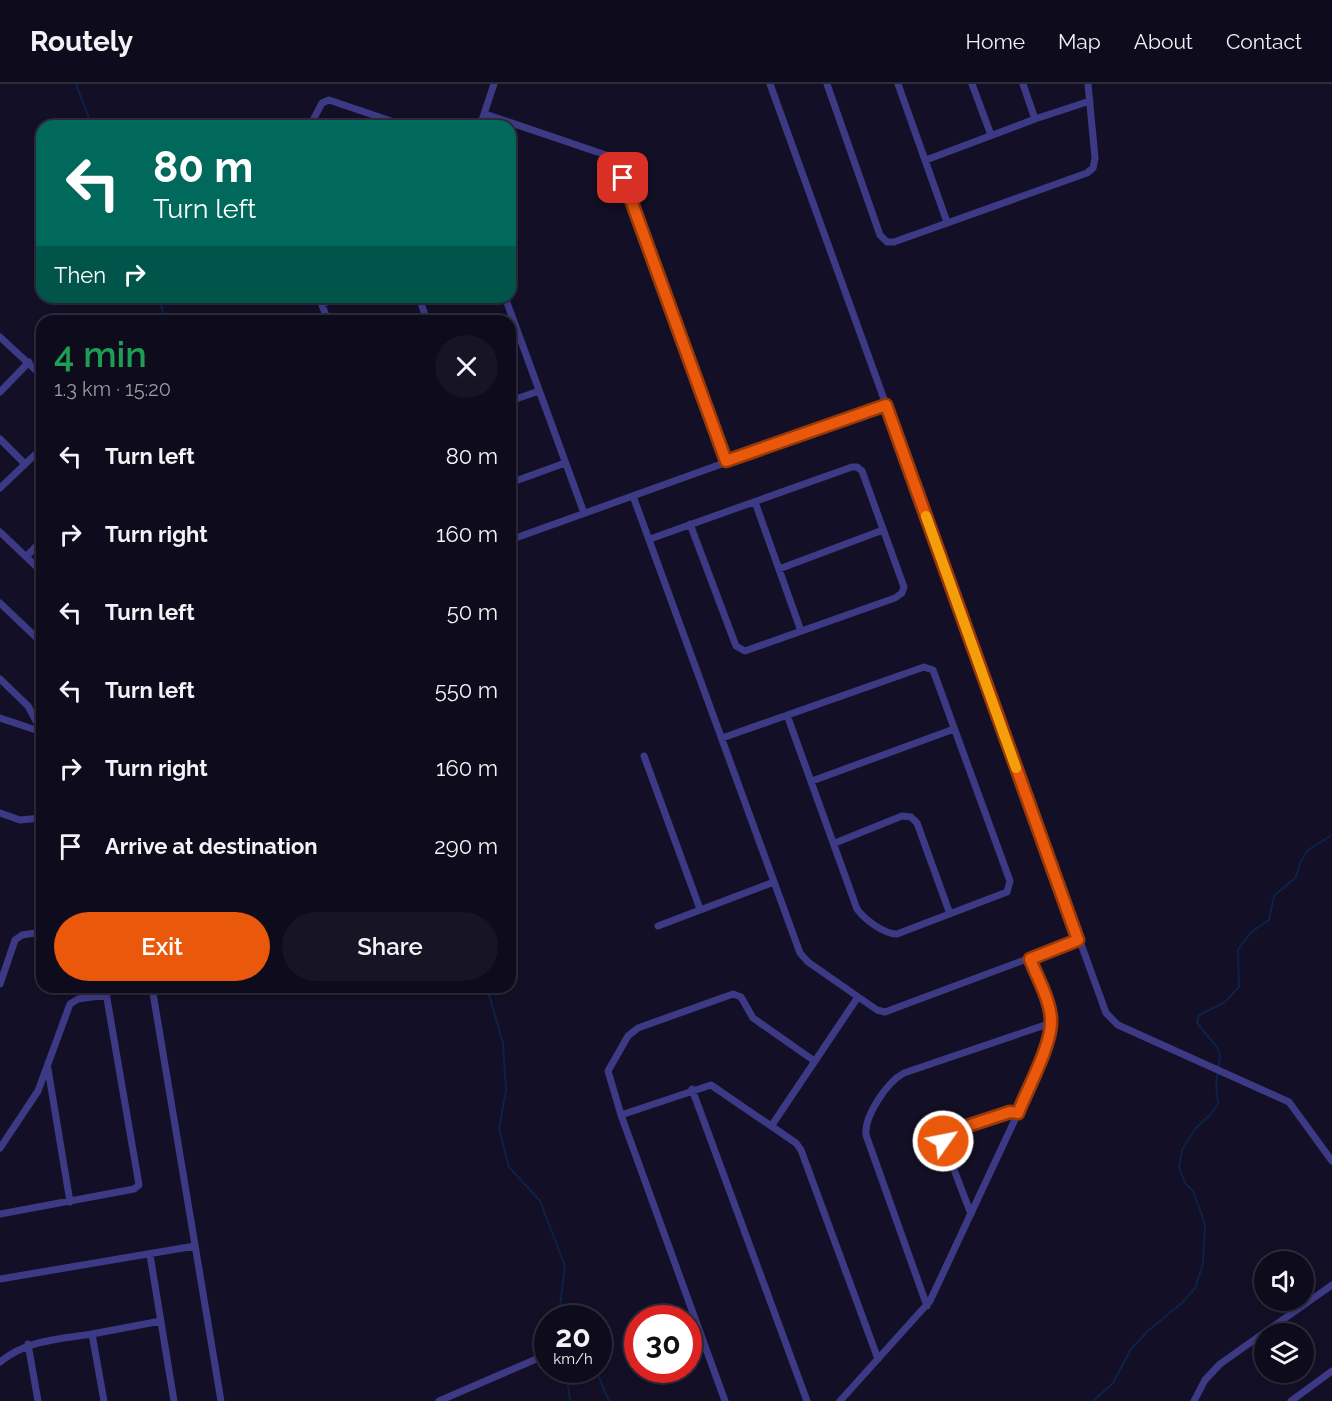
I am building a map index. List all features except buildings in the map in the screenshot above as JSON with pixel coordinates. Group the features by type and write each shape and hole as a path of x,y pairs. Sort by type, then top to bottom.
{"street":[{"path":"482,120 494,84"},
{"path":"770,84 1103,1006 1110,1018 1118,1025 1289,1102 1332,1161"},
{"path":"827,84 884,240 894,242 1087,173 1093,168 1095,158 1088,84"},
{"path":"900,84 946,222"},
{"path":"972,84 992,135"},
{"path":"1023,84 1035,119"},
{"path":"313,120 322,103 329,100 383,120"},
{"path":"926,160 1090,101"},
{"path":"485,114 503,120"},
{"path":"516,124 609,156 614,160 693,365 726,461"},
{"path":"516,327 584,513"},
{"path":"0,337 36,370"},
{"path":"0,392 29,362"},
{"path":"516,399 539,391"},
{"path":"516,538 886,405"},
{"path":"0,439 24,463"},
{"path":"0,488 36,453"},
{"path":"516,481 565,463"},
{"path":"650,539 690,524 856,467 862,471 904,587 902,593 895,598 745,651 740,650 736,646 690,524"},
{"path":"633,496 803,958 877,1010 885,1012 1078,940"},
{"path":"755,502 801,631"},
{"path":"779,569 883,530"},
{"path":"0,532 36,566"},
{"path":"26,557 36,546"},
{"path":"0,603 36,637"},
{"path":"722,738 787,715 928,667 933,670 1010,881 1010,887 1002,895 897,934 890,934 862,916 857,909 787,715"},
{"path":"0,679 28,706 36,721"},
{"path":"0,718 36,730"},
{"path":"812,781 954,729"},
{"path":"644,756 700,909"},
{"path":"0,813 20,820 36,819"},
{"path":"835,843 902,816 911,817 917,823 950,914"},
{"path":"658,926 774,882"},
{"path":"0,984 15,940 22,935 36,933"},
{"path":"840,1401 927,1306 1018,1113 1040,1059 1051,1023 1050,1013 1030,959"},
{"path":"0,1148 38,1091 70,1004 78,999 99,993"},
{"path":"0,1214 134,1189 138,1185 106,993"},
{"path":"153,993 221,1401"},
{"path":"724,1401 621,1114 608,1071 628,1036 638,1028 733,994 741,997 753,1018 813,1060"},
{"path":"771,1125 813,1060 858,997"},
{"path":"927,1306 866,1135 865,1126 868,1116 896,1078 904,1073 1051,1023"},
{"path":"47,1066 70,1202"},
{"path":"621,1114 692,1089 711,1085 796,1143 801,1150 878,1359"},
{"path":"692,1089 807,1401"},
{"path":"971,1214 943,1141 944,1136 949,1132 1000,1115 1010,1112 1018,1113"},
{"path":"0,1279 195,1246"},
{"path":"150,1255 174,1401"},
{"path":"1194,1401 1205,1380 1220,1364 1332,1285"},
{"path":"0,1362 12,1351 28,1344 161,1322"},
{"path":"92,1334 104,1401"},
{"path":"28,1344 38,1401"},
{"path":"440,1401 534,1360"},
{"path":"1291,1401 1332,1371"}],"waterway":[{"path":"76,84 90,120"},
{"path":"160,303 164,315"},
{"path":"1093,1401 1113,1383 1131,1349 1148,1331 1183,1302 1195,1288 1203,1264 1205,1224 1193,1191 1185,1183 1179,1167 1182,1150 1195,1129 1218,1104 1216,1085 1220,1055 1217,1047 1197,1023 1199,1015 1225,1002 1239,987 1238,950 1251,932 1269,920 1274,896 1296,877 1300,863 1308,850 1332,835"},
{"path":"488,993 503,1043 506,1090 499,1129 509,1167 540,1201 565,1266 560,1305"},
{"path":"568,1383 570,1401"},
{"path":"601,1383 609,1401"}],"slow traffic":[{"path":"926,516 1016,768"}],"route":[{"path":"623,178 726,461 886,405 1078,940 1030,959 1050,1013 1051,1023 1040,1059 1018,1113 1010,1112 949,1132 944,1136 943,1141"}]}
